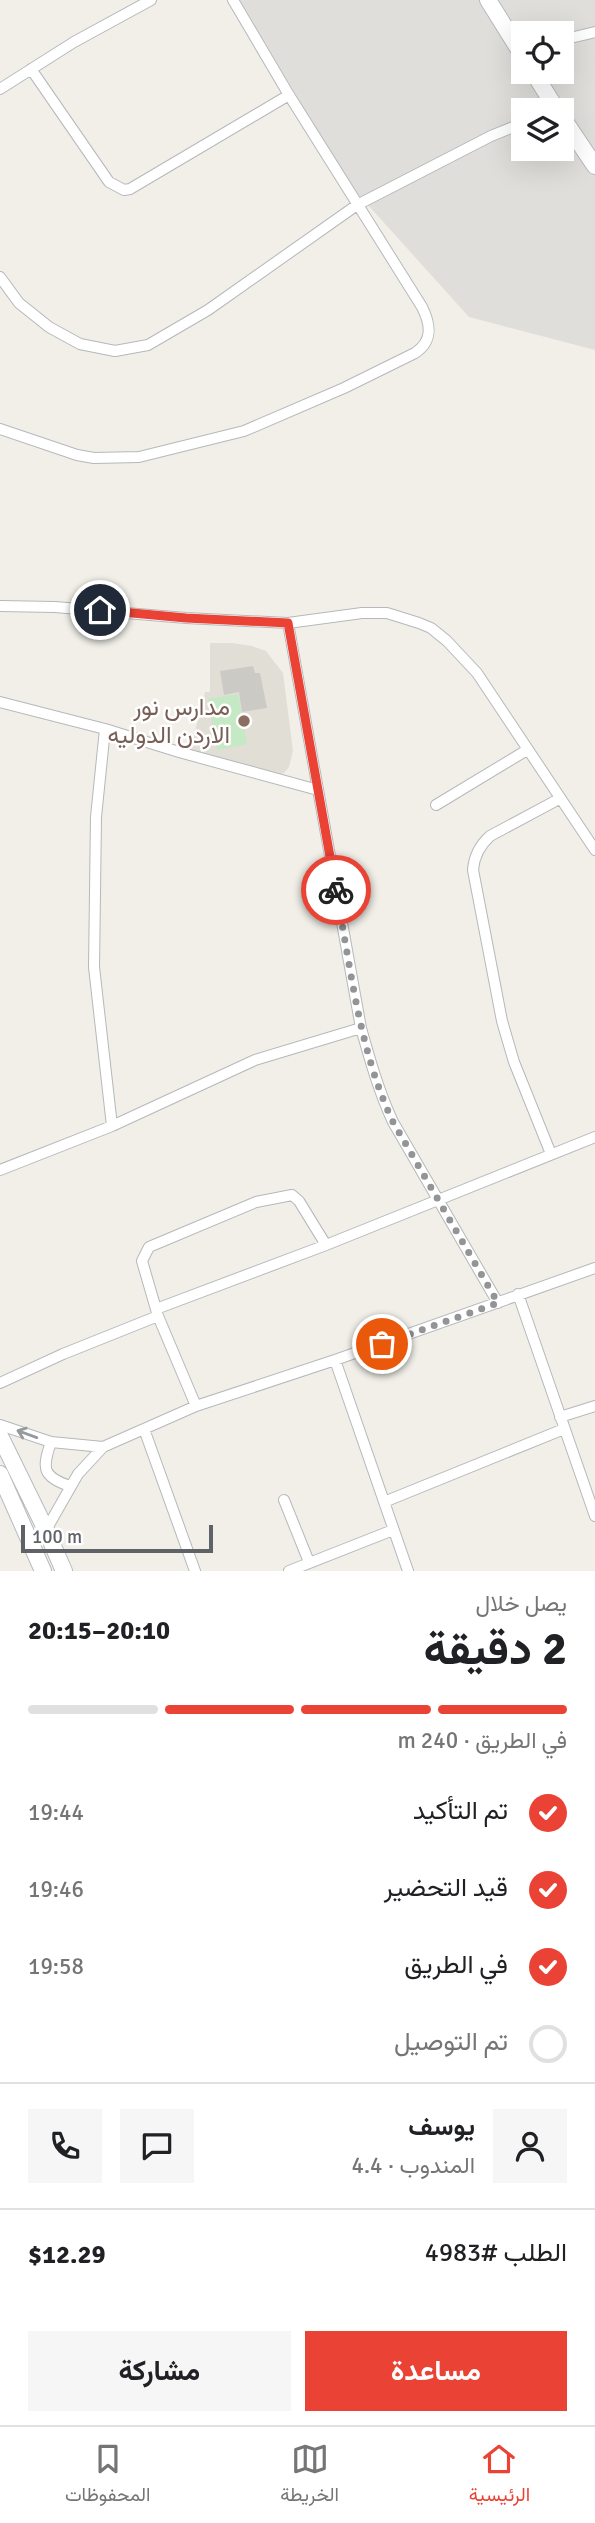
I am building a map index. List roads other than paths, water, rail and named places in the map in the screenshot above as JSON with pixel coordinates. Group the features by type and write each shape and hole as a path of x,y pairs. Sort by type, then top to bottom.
{"street":[{"path":"0,89 99,27 151,0"},
{"path":"0,429 76,455 94,458 139,457 244,431 415,354 429,340 427,318 233,0"},
{"path":"488,0 511,35"},
{"path":"574,37 595,32"},
{"path":"31,69 109,182 124,190 130,189 289,95"},
{"path":"0,277 19,303 48,327 80,344 116,351 148,345 208,310 357,205 511,128"},
{"path":"574,135 595,166"},
{"path":"0,606 55,607 288,623 362,613 387,613 431,628 447,640 477,673 595,850"},
{"path":"288,623 361,1028 387,1110 498,1303"},
{"path":"0,702 318,790"},
{"path":"105,729 96,817 94,967 112,1126"},
{"path":"436,805 527,750"},
{"path":"551,1154 513,1062 502,1021 473,870 475,855 490,836 559,799"},
{"path":"0,1170 112,1126 255,1060 361,1028"},
{"path":"0,1383 157,1312 595,1137"},
{"path":"195,1406 157,1312 142,1261 149,1247 256,1202 292,1195 299,1201 326,1245"},
{"path":"46,1530 70,1486 88,1461 103,1447 195,1406 335,1360 595,1268"},
{"path":"518,1294 595,1516"},
{"path":"335,1360 408,1571"},
{"path":"560,1417 595,1406"},
{"path":"0,1425 51,1442 103,1447"},
{"path":"144,1429 195,1571"},
{"path":"384,1502 564,1429"},
{"path":"0,1436 64,1571"},
{"path":"51,1442 45,1460 48,1474 52,1479 70,1486"},
{"path":"0,1474 6,1506 43,1571"},
{"path":"284,1500 309,1562"},
{"path":"289,1571 393,1530"}],"place":[{"name":"مدارس نور الاردن الدوليه","path":"244,721"}]}
